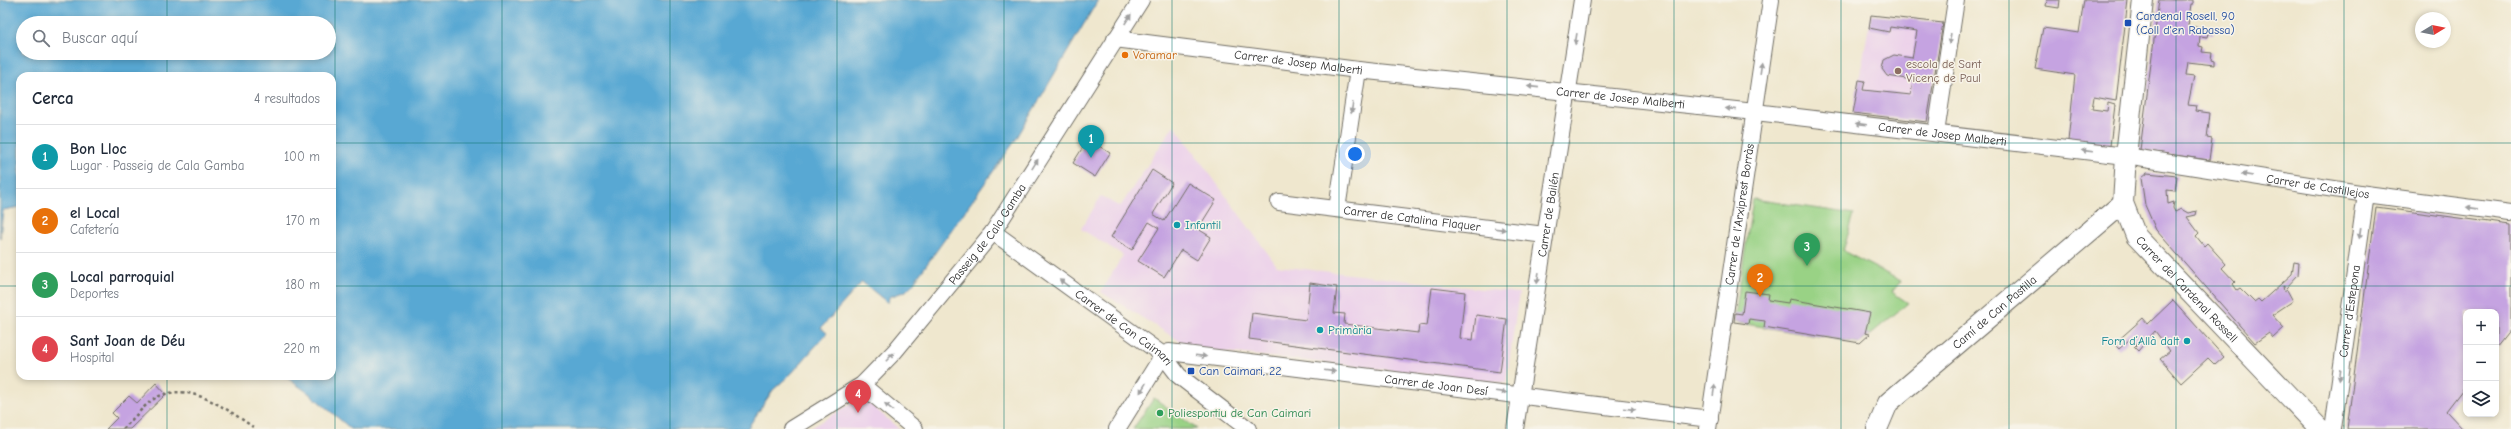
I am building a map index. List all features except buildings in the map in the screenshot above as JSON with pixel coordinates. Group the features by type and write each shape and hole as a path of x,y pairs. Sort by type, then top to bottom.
{"street":[{"name":"Passeig de Cala Gamba","path":"791,429 862,385 895,351 993,232 1141,0"},
{"name":"Carrer de Bailén","path":"1515,429 1582,0"},
{"name":"Carrer de l'Arxiprest Borràs","path":"1709,424 1771,0"},
{"path":"1936,133 1956,0"},
{"name":"Carrer del Cardenal Rossell","path":"2143,0 2126,156 2123,203 2136,236 2320,429"},
{"name":"Carrer de Josep Malberti","path":"1115,39 1358,70 1568,91 2126,156"},
{"path":"1337,209 1358,70"},
{"name":"Carrer de Castillejos","path":"2126,156 2366,194 2511,213"},
{"name":"Carrer d'Estepona","path":"2333,429 2366,194"},
{"name":"Carrer de Catalina Flaquer","path":"1279,202 1545,234"},
{"name":"Camí de Can Pastilla","path":"1877,429 1888,404 2123,203"},
{"name":"Carrer de Can Caimari","path":"993,232 1163,355 1179,376 1248,429"},
{"name":"Carrer de Joan Desí","path":"1163,355 1169,352 1520,394 1709,424"},
{"path":"1117,429 1163,355"},
{"path":"862,385 916,429"}],"path":[{"path":"123,429 152,400 171,392 190,393 219,404 256,429"}],"shaded area":[{"name":"escola de Sant Vicenç de Paul","path":"1871,15 1943,23 1927,122 1853,113"},
{"path":"1174,125 1277,266 1519,293 1506,383 1191,348 1101,292 1123,255 1081,229 1101,196 1120,207"},
{"path":"862,397 899,429 809,429"}],"green space":[{"path":"1753,199 1854,214 1843,251 1901,281 1892,292 1908,303 1860,343 1734,322"},
{"name":"Poliesportiu de Can Caimari","path":"1154,398 1197,429 1133,429"}],"water":[{"path":"0,0 1098,0 1015,141 912,285 906,291 889,297 888,303 862,282 821,328 827,333 792,373 773,390 747,429 351,429 310,394 290,380 336,380 336,72 16,72 16,208 3,210 0,238"}],"place":[{"name":"Cardenal Rosell, 90 (Coll d'en Rabassa)","path":"2128,23"},
{"name":"Voramar","path":"1125,55"},
{"name":"escola de Sant Vicenç de Paul","path":"1898,71"},
{"name":"Bon Lloc","path":"1091,158"},
{"name":"Infantil","path":"1177,225"},
{"name":"Local parroquial","path":"1807,266"},
{"name":"el Local","path":"1760,297"},
{"name":"Primària","path":"1320,330"},
{"name":"Forn d’Allà dalt","path":"2187,341"},
{"name":"Can Caimari, 22","path":"1191,371"},
{"name":"Sant Joan de Déu","path":"858,413"},
{"name":"Poliesportiu de Can Caimari","path":"1160,413"}]}
